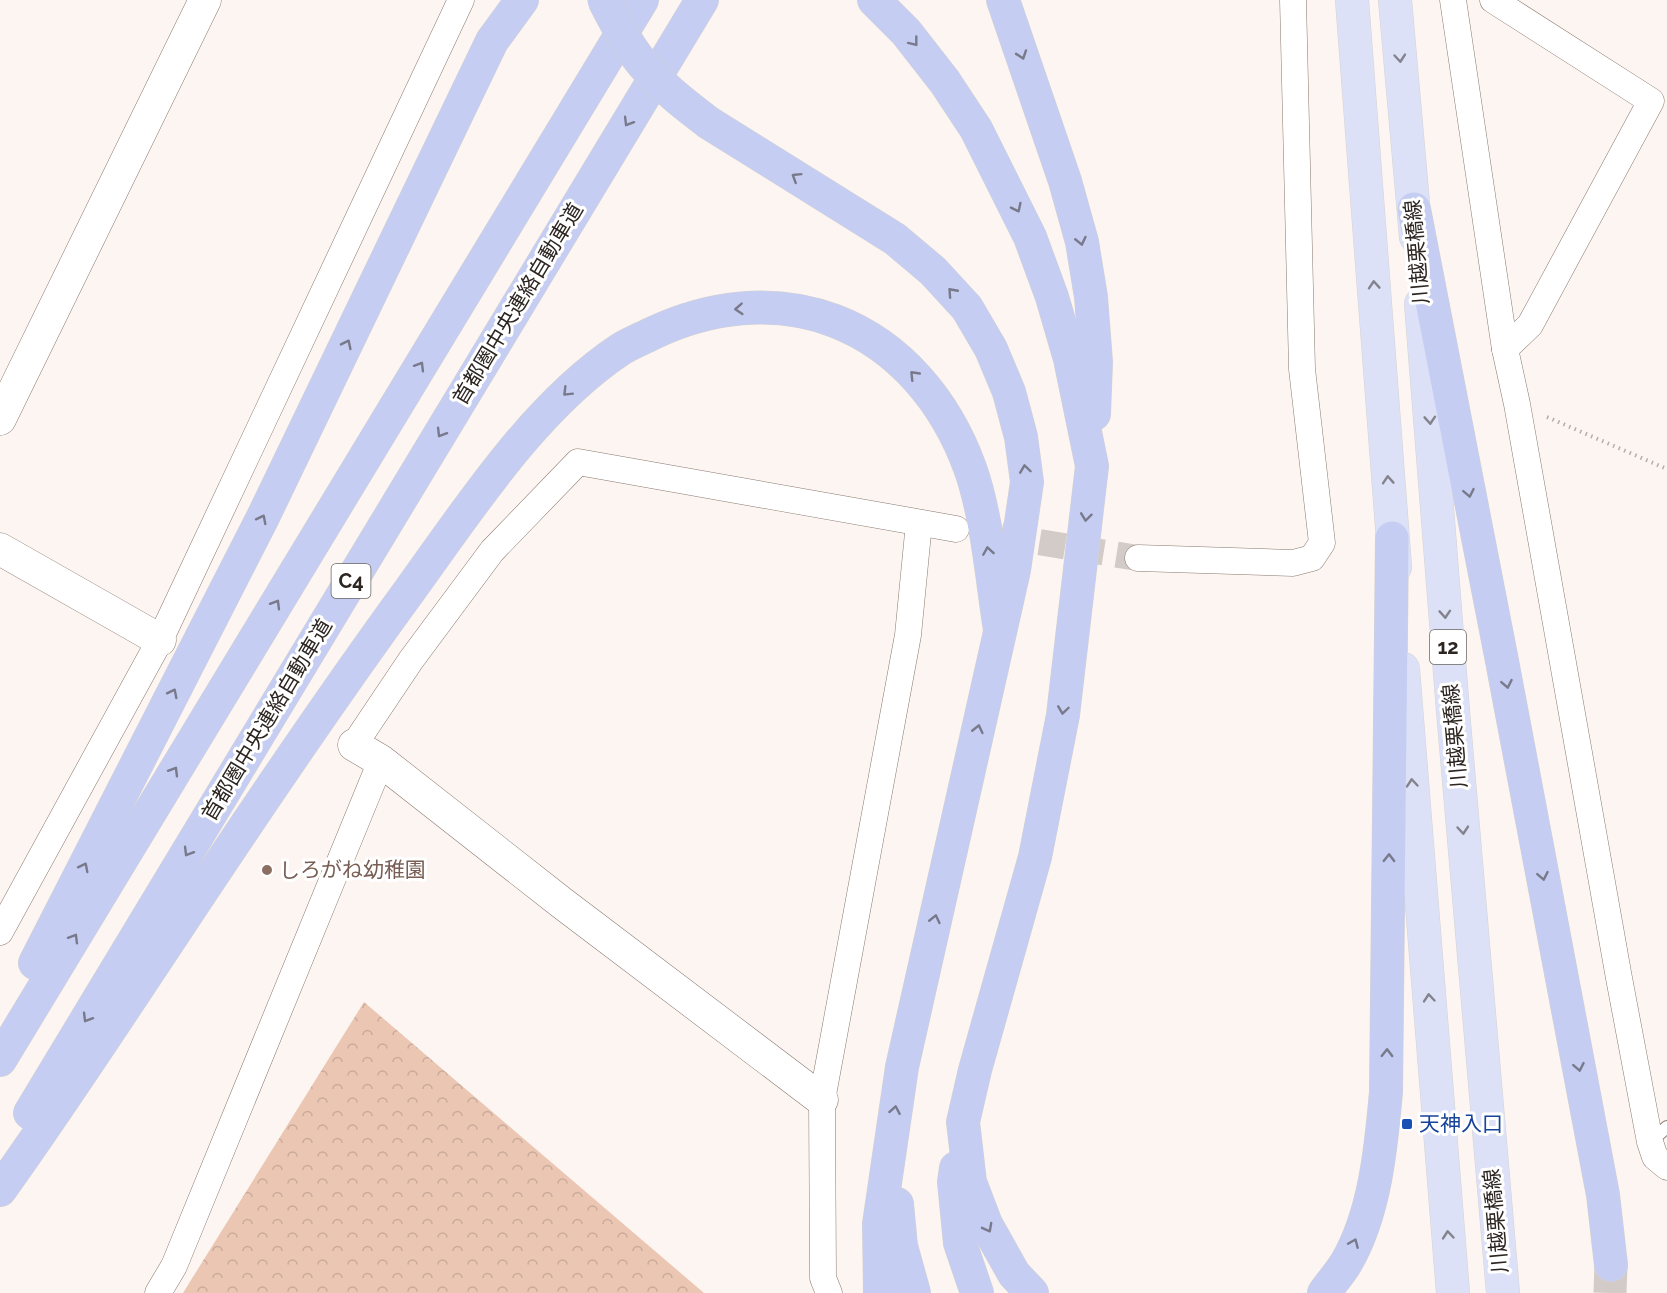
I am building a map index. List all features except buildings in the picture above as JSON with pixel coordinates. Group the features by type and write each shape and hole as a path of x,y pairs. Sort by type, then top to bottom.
{"highway":[{"path":"0,1031 263,517 492,41 522,0"},
{"path":"604,0 623,37 648,70 682,102 710,123 895,239 933,271 967,308 991,349 1009,392 1021,437 1027,482 1014,570 902,1067 879,1224 880,1293"},
{"name":"C4","path":"0,1060 642,0"},
{"name":"首都圏中央連絡自動車道","path":"0,1162 702,0"},
{"path":"874,0 906,32 945,82 970,119 1005,183 1030,237 1052,297 1070,360 1092,466"},
{"path":"977,1293 960,1243 954,1182 963,1122 975,1070 1035,857 1061,726 1092,466 1096,362 1091,297 1082,243 1065,181 1003,0"},
{"path":"1414,209 1600,1184 1611,1265"},
{"path":"0,1190 56,1112 170,938 362,656 453,530 526,435 571,387 623,348 675,323 719,310 771,307 820,316 859,330 894,354 926,387 952,427 971,470 983,522 1000,630"},
{"path":"1324,1293 1347,1262 1367,1215 1380,1156 1386,1092 1392,538"},
{"path":"963,1122 970,1182 986,1224 1014,1274 1032,1293"},
{"path":"890,1141 901,1246 914,1293"}],"main road":[{"name":"12","path":"1352,0 1392,538 1453,1293"},
{"name":"川越栗橋線","path":"1395,0 1503,1293"}],"street":[{"path":"0,419 205,0"},
{"path":"0,932 160,640 461,0"},
{"path":"1138,558 1293,563 1312,558 1322,543 1302,369 1293,0"},
{"path":"1453,0 1505,349 1517,404 1619,978 1658,1134 1655,1157 1667,1167"},
{"path":"1493,0 1651,101 1530,326 1505,349"},
{"path":"822,1100 562,903 381,761 354,745 411,660 492,551 578,462 956,529"},
{"path":"830,1293 823,1278 822,1100 908,635 919,523"},
{"path":"0,549 160,640"},
{"path":"158,1293 174,1266 381,761"}],"path":[{"path":"1517,404 1667,469"}],"green space":[{"path":"364,1002 704,1293 183,1293"}],"tunnel":[{"path":"1001,536 1138,558"},
{"path":"1610,1293 1611,1265"}],"place":[{"name":"しろがね幼稚園","path":"267,870"},
{"name":"天神入口","path":"1407,1124"}]}
